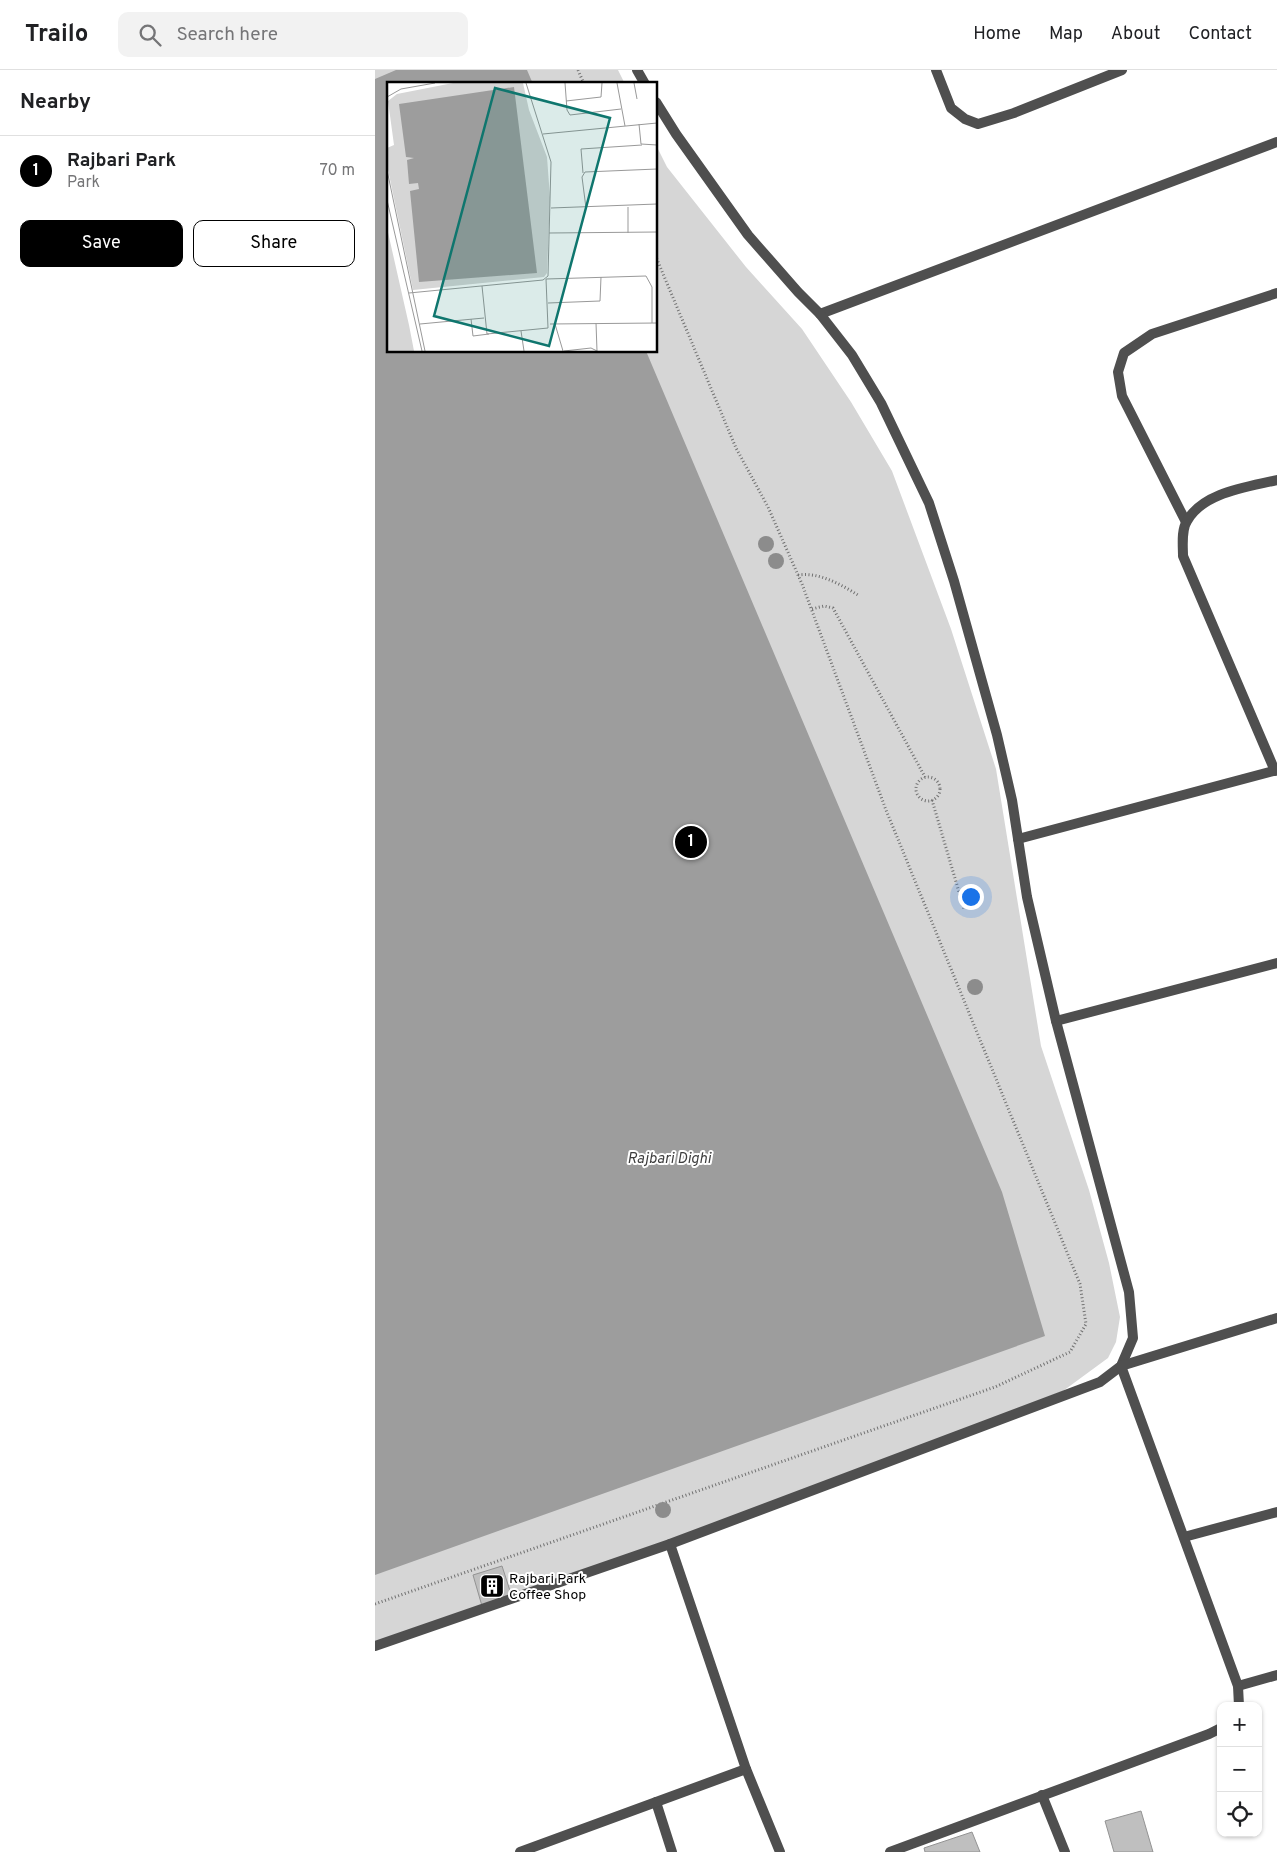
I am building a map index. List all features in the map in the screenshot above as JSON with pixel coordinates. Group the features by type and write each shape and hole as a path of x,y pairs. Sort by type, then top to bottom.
{"street":[{"path":"637,70 644,82"},
{"path":"936,70 951,108 965,119 978,124 1014,113 1122,70"},
{"path":"657,104 676,134 748,235 820,314 852,355 871,385 929,503 954,581 997,735 1012,800 1027,897 1057,1021 1129,1292 1133,1338 1121,1366 1238,1686 1239,1702"},
{"path":"820,314 1277,142"},
{"path":"1018,839 1276,770 1183,556 1186,522 1122,396 1118,372 1124,353 1152,334 1277,293"},
{"path":"1186,522 1199,507 1222,494 1277,480"},
{"path":"1057,1021 1277,963"},
{"path":"375,1646 670,1544 1100,1382 1121,1366 1277,1318"},
{"path":"1184,1537 1277,1512"},
{"path":"670,1544 746,1769 779,1852"},
{"path":"1238,1686 1277,1675"},
{"path":"890,1852 1217,1730"},
{"path":"520,1852 746,1769"},
{"path":"1042,1795 1065,1852"},
{"path":"656,1802 672,1852"}],"path":[{"path":"578,70 583,82"},
{"path":"375,1604 995,1388 1070,1352 1086,1324 1080,1284 886,810 798,575 768,507 736,448 657,259"},
{"path":"798,575 806,574 821,577 858,595"},
{"path":"811,610 824,606 833,608 925,777 936,780 939,785 937,797 932,800 920,797 917,792 920,781 925,777"},
{"path":"932,800 964,908"}],"shaded area":[{"name":"Rajbari Dighi","path":"375,70 618,70 624,82 387,82 387,352 657,352 657,147 667,167 746,267 802,329 851,402 892,471 951,629 996,769 1041,1046 1089,1190 1109,1263 1120,1317 1116,1342 1108,1358 1063,1391 662,1547 375,1645"}],"water":[{"name":"Rajbari Dighi","path":"396,70 527,70 532,82 387,82 387,352 646,352 1002,1192 1045,1336 375,1575 375,79"}],"building":[{"name":"Rajbari Park Coffee Shop","path":"502,1566 512,1597 482,1606 473,1575"},
{"path":"1141,1811 1153,1852 1114,1852 1105,1821"},
{"path":"972,1832 980,1852 925,1852 924,1848"}],"place":[{"name":"Rajbari Park","path":"691,842"},
{"name":"Rajbari Park Coffee Shop","path":"492,1586"}]}
